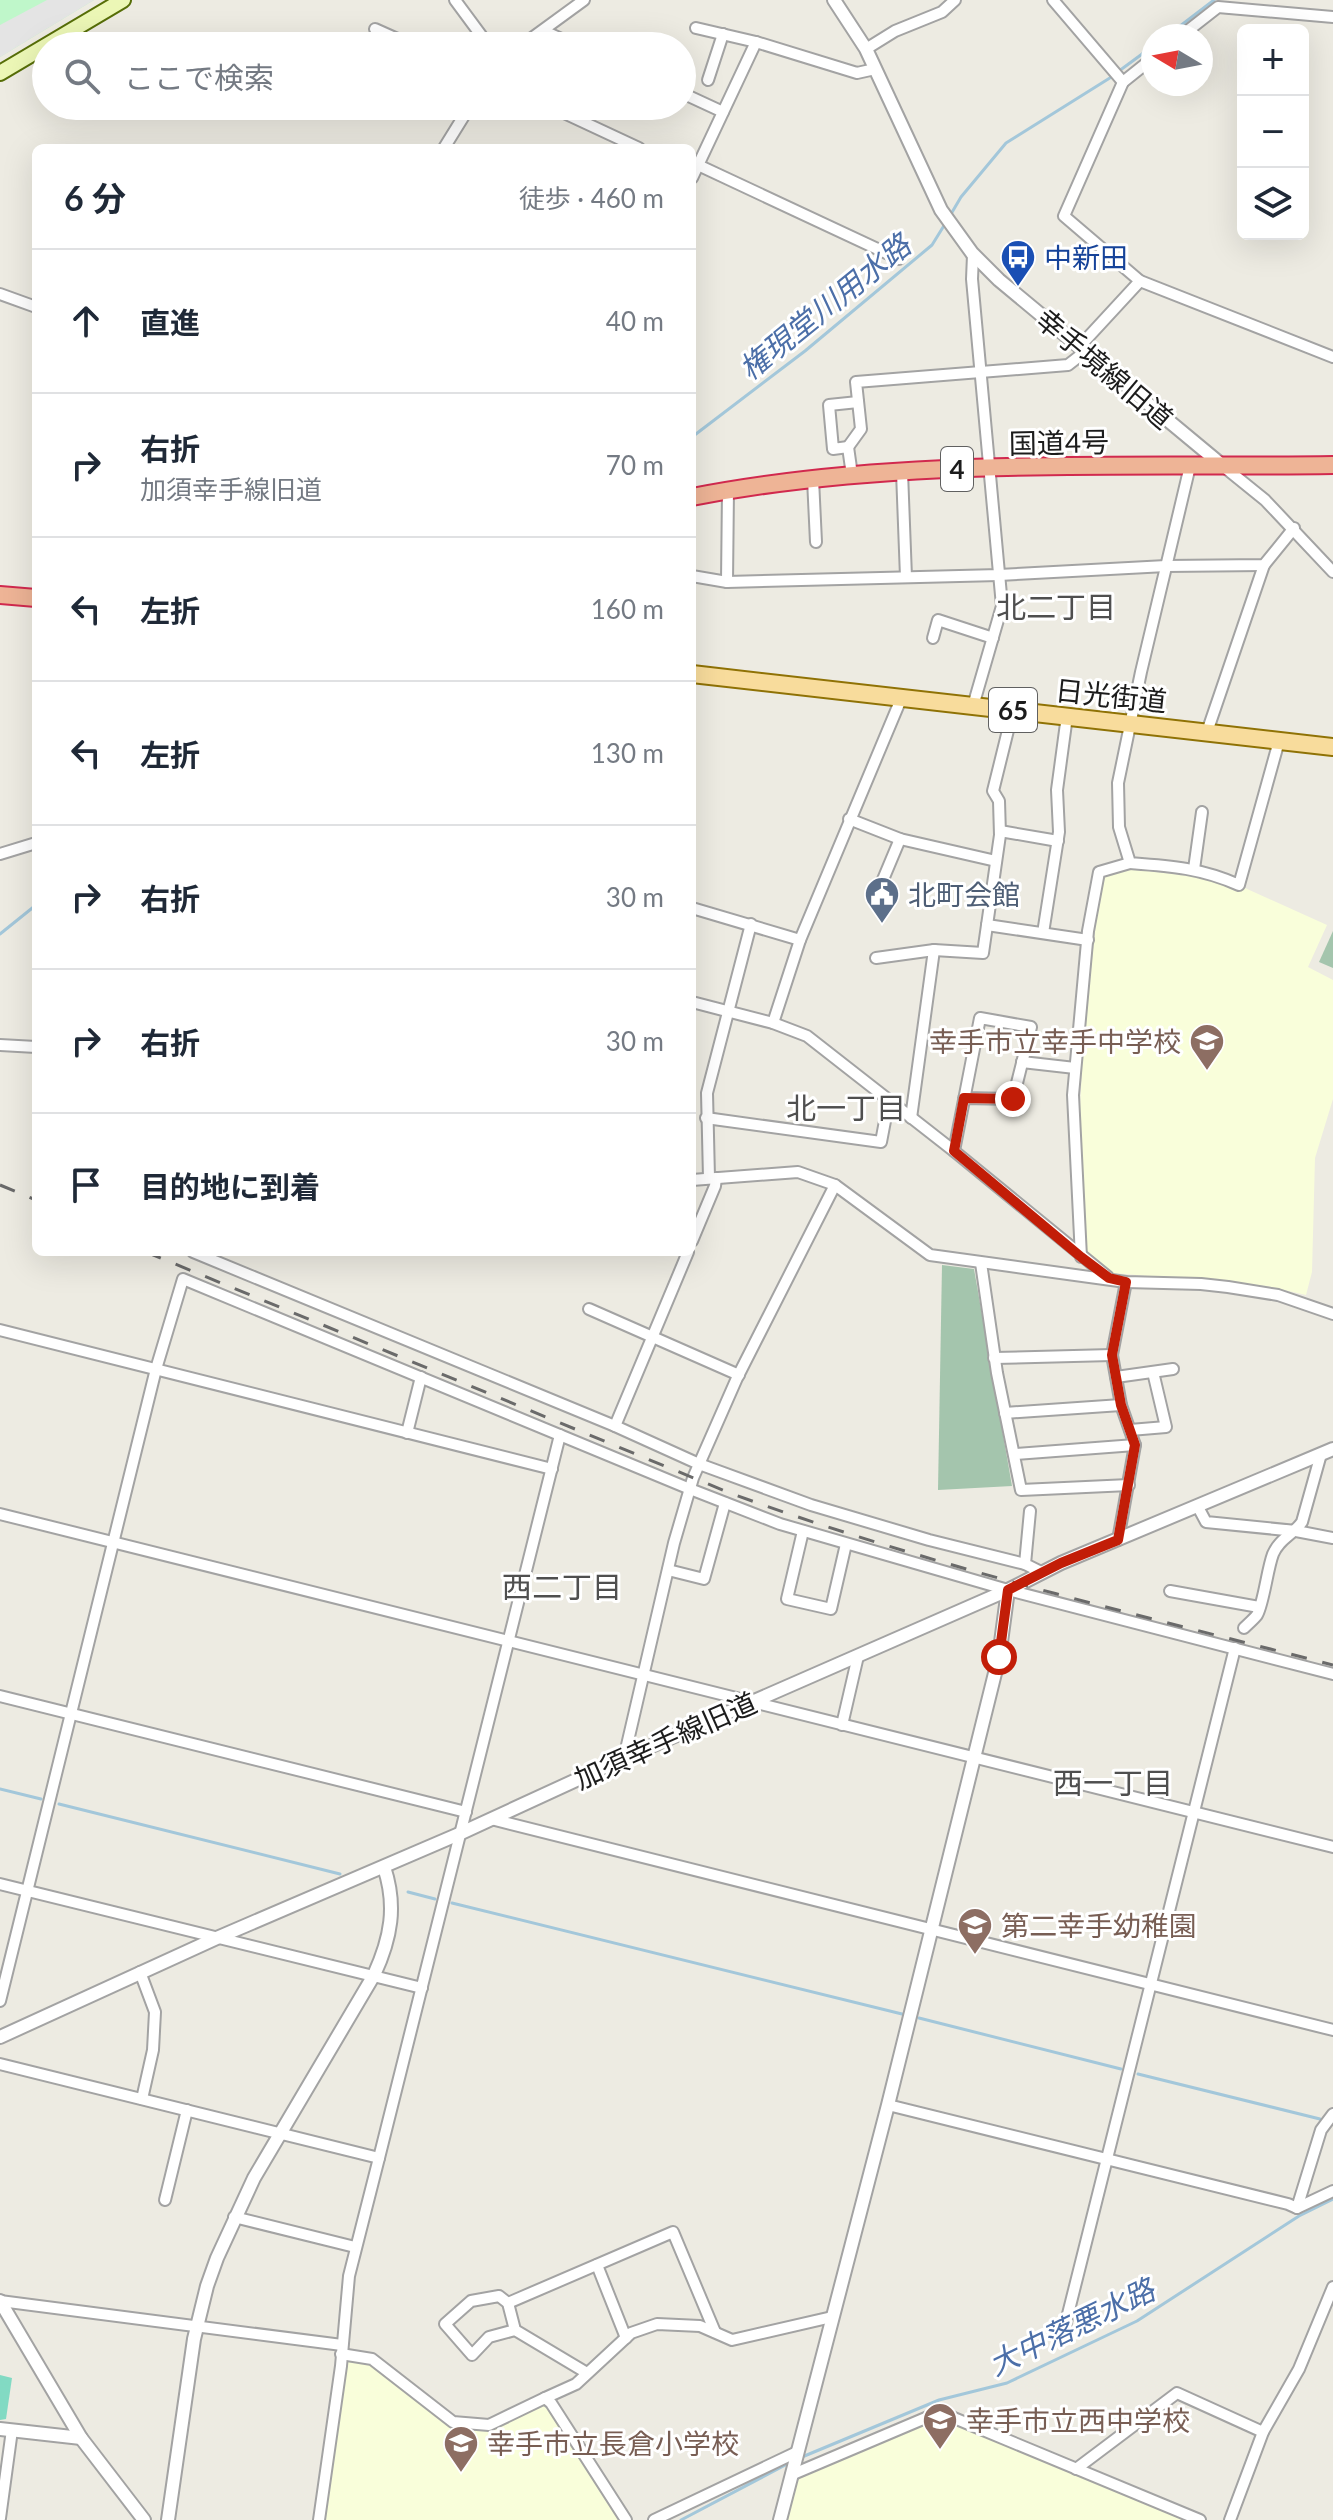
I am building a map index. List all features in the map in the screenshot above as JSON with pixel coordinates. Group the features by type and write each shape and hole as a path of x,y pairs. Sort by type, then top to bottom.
{"highway":[{"name":"国道4号","path":"696,496 813,479 902,472 988,468 1333,465"},
{"path":"0,595 32,598"}],"main road":[{"path":"69,32 123,0"},
{"path":"0,73 32,54"},
{"name":"日光街道","path":"696,674 1333,747"}],"street":[{"path":"455,0 479,32"},
{"path":"544,31 584,0"},
{"path":"696,28 756,42 857,73 875,69 866,49 834,0"},
{"path":"866,49 895,31 942,12 955,0"},
{"path":"1053,0 1123,82"},
{"path":"1196,24 1218,7 1333,16"},
{"path":"375,29 382,32"},
{"path":"708,80 723,34"},
{"path":"696,169 756,42"},
{"path":"1141,68 1123,82 1064,216 1140,281 1333,357"},
{"name":"幸手境線旧道","path":"875,69 941,210 973,255 1223,466"},
{"path":"696,99 723,112"},
{"path":"446,144 461,120"},
{"path":"579,120 630,144"},
{"path":"696,174 899,259"},
{"path":"973,255 972,279 1002,606 973,706"},
{"path":"852,475 848,447 861,429 856,382 1068,365 1140,281"},
{"path":"0,294 32,306"},
{"path":"848,447 833,449 829,405 858,402"},
{"path":"1130,863 1119,827 1118,783 1190,466"},
{"path":"1223,466 1265,500 1333,572"},
{"path":"902,472 906,577"},
{"path":"813,479 816,542"},
{"path":"727,582 728,490"},
{"path":"1207,732 1264,565 1294,528"},
{"path":"696,577 727,582 1264,565"},
{"path":"933,638 938,620 993,638"},
{"path":"773,1023 800,940 901,699"},
{"path":"876,958 934,950 983,953 1000,831 999,801 993,791 1013,710"},
{"path":"1043,933 1058,841 1057,790 1067,716"},
{"path":"1081,1257 1073,1095 1088,940 1099,872 1130,863 1194,869 1239,885 1279,741"},
{"path":"1194,869 1202,812"},
{"path":"849,819 900,839 996,861"},
{"path":"1000,831 1058,841"},
{"path":"874,901 900,839"},
{"path":"0,854 32,844"},
{"path":"696,909 800,940"},
{"path":"696,1231 715,1186 706,1118 707,1093 751,924"},
{"path":"987,925 1088,940"},
{"path":"911,1118 934,950"},
{"path":"696,1003 773,1023 807,1036 1109,1278"},
{"path":"954,1151 964,1098 980,1018 1031,1027 1013,1099 964,1098"},
{"path":"0,1045 32,1047"},
{"path":"1022,1062 1075,1068"},
{"path":"706,1118 881,1142 889,1100"},
{"path":"696,1180 798,1172 835,1185 930,1255 1126,1282 1201,1284 1278,1295 1333,1314"},
{"path":"624,1758 668,1570 699,1464 739,1375 835,1185"},
{"path":"203,1256 615,1426 699,1464 811,1505 1025,1564 1041,1572"},
{"path":"615,1426 686,1256"},
{"path":"981,1263 994,1358 1021,1490 1129,1485"},
{"path":"0,2001 156,1369 183,1279 690,1489 803,1531 1008,1590 1333,1674"},
{"path":"1118,1540 1135,1445 1121,1405 1112,1355 1126,1282"},
{"path":"589,1309 739,1375"},
{"path":"0,1330 552,1469"},
{"path":"994,1358 1112,1355"},
{"path":"1116,1377 1173,1369"},
{"path":"1130,1430 1166,1427 1153,1372"},
{"path":"407,1433 421,1377"},
{"path":"1005,1413 1121,1405"},
{"path":"319,2520 355,2247 560,1435"},
{"path":"1015,1454 1135,1445"},
{"path":"1244,1628 1258,1614 1273,1554 1285,1536 1296,1531 1302,1522 1327,1451"},
{"name":"加須幸手線旧道","path":"0,2037 140,1972 1008,1590 1041,1572 1327,1451"},
{"path":"668,1570 704,1579 725,1503"},
{"path":"1198,1507 1206,1522 1333,1538"},
{"path":"1025,1564 1030,1511"},
{"path":"0,1514 1333,1847"},
{"path":"803,1531 787,1599 831,1609 846,1544"},
{"path":"780,2520 888,2105 999,1657 1008,1590"},
{"path":"1170,1591 1259,1607"},
{"path":"1064,2330 1235,1648"},
{"path":"842,1725 858,1656"},
{"path":"0,1696 466,1812"},
{"path":"489,1819 1333,2030"},
{"path":"168,2520 196,2328 207,2286 234,2217 279,2134 374,1975 391,1925 392,1899 384,1867"},
{"path":"0,1884 422,1988"},
{"path":"140,1972 155,2012 153,2050 142,2099"},
{"path":"0,2064 379,2158"},
{"path":"888,2105 1297,2208 1333,2191"},
{"path":"165,2200 187,2110"},
{"path":"1297,2208 1321,2130 1333,2114"},
{"path":"234,2217 355,2247"},
{"path":"508,2303 673,2232 715,2332"},
{"path":"597,2265 626,2338"},
{"path":"1230,2520 1263,2432 1299,2369 1333,2287"},
{"path":"515,2330 489,2337 472,2355 445,2324 471,2301 499,2296 508,2303 515,2330 587,2373"},
{"path":"0,2301 342,2349 372,2359 453,2422 489,2425 576,2384 631,2333 657,2324 700,2326 732,2340 832,2317"},
{"path":"0,2301 81,2438 144,2520"},
{"path":"1076,2469 1177,2393 1263,2432"},
{"path":"545,2398 626,2520"},
{"path":"792,2472 942,2411 1200,2520"},
{"path":"0,2518 6,2430 81,2438"},
{"path":"654,2520 797,2452"}],"shaded area":[{"path":"47,0 94,0 41,32 32,32 32,38 0,57 0,25"},
{"name":"幸手市立幸手中学校","path":"1129,869 1209,878 1235,891 1245,888 1327,925 1308,967 1333,980 1333,1099 1315,1158 1312,1272 1306,1295 1267,1286 1113,1273 1088,1255 1080,1109 1083,1045 1097,913 1105,877"},
{"path":"1333,931 1333,968 1319,962"},
{"path":"942,1265 974,1269 1012,1486 938,1490"},
{"name":"幸手市立長倉小学校","path":"345,2357 368,2362 453,2424 491,2429 543,2402 548,2403 622,2520 323,2520"},
{"name":"幸手市立西中学校","path":"936,2416 1193,2520 788,2520 797,2477"}],"green space":[{"path":"0,0 94,0 41,32 32,32 32,38 0,57"},
{"path":"0,2375 12,2378 6,2419 0,2420"}],"waterway":[{"name":"権現堂川用水路","path":"1183,24 1214,0"},
{"name":"権現堂川用水路","path":"1119,71 1141,55"},
{"name":"権現堂川用水路","path":"951,214 961,197 1006,143 1113,76"},
{"name":"権現堂川用水路","path":"696,434 805,351 932,245 945,224"},
{"path":"0,934 32,908"},
{"path":"0,1789 41,1799"},
{"path":"59,1804 340,1874"},
{"path":"408,1892 435,1899"},
{"path":"452,1903 902,2014"},
{"path":"919,2018 1121,2069"},
{"path":"1138,2074 1320,2119"},
{"name":"大中落悪水路","path":"802,2457 939,2400 1007,2383 1137,2321 1299,2216 1333,2199"},
{"name":"大中落悪水路","path":"681,2520 791,2462"}],"railway":[{"path":"0,1185 32,1198"},
{"path":"156,1256 730,1493 804,1519 1029,1586 1333,1665"}],"place":[{"name":"中新田","path":"1018,288"},
{"name":"北町会館","path":"882,925"},
{"name":"幸手市立幸手中学校","path":"1207,1072"},
{"name":"第二幸手幼稚園","path":"975,1956"},
{"name":"幸手市立西中学校","path":"940,2451"},
{"name":"幸手市立長倉小学校","path":"461,2474"}],"district":[{"name":"北二丁目","path":"1056,606"},
{"name":"北一丁目","path":"846,1107"},
{"name":"西二丁目","path":"562,1586"},
{"name":"西一丁目","path":"1113,1782"}],"route":[{"path":"999,1657 1008,1590 1041,1572 1118,1540 1135,1445 1121,1405 1112,1355 1126,1282 1109,1278 1081,1257 954,1151 964,1098 1013,1099"}]}
